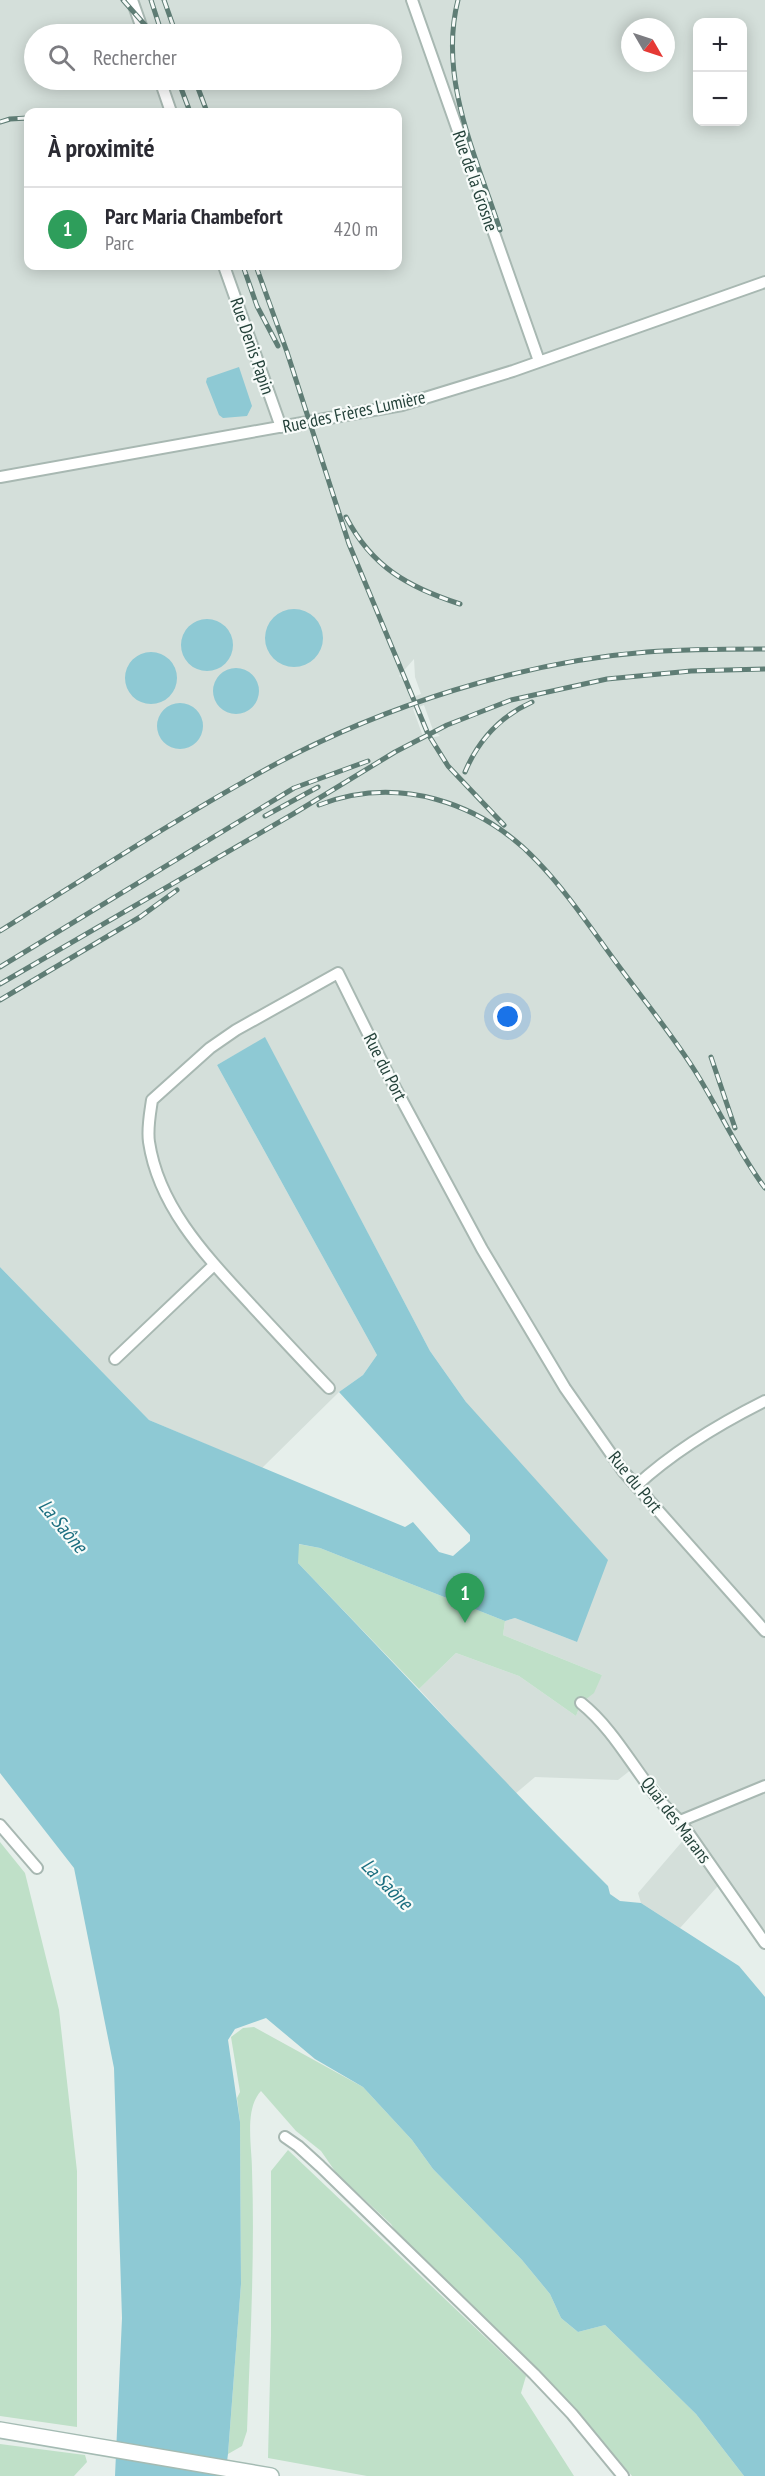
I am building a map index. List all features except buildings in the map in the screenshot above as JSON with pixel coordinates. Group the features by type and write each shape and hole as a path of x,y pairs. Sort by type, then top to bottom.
{"main road":[{"path":"0,2430 271,2476"}],"street":[{"path":"132,0 140,24"},
{"name":"Rue de la Grosne","path":"412,0 538,361"},
{"path":"163,90 170,108"},
{"name":"Rue Denis Papin","path":"225,270 280,427"},
{"name":"Rue des Frères Lumière","path":"0,477 402,405 538,361 765,282"},
{"name":"Rue du Port","path":"329,1388 214,1265 186,1229 171,1206 153,1161 149,1140 152,1100 210,1048 236,1029 338,973 390,1078 482,1249 565,1388 636,1485 765,1631"},
{"path":"115,1359 214,1265"},
{"path":"636,1485 705,1434 765,1402"},
{"name":"Quai des Marans","path":"581,1703 609,1730 668,1810 680,1821 765,1943"},
{"path":"680,1821 765,1786"},
{"path":"0,1825 37,1868"},
{"path":"285,2137 320,2166 534,2374 572,2414 623,2476"}],"shaded area":[{"path":"0,0 765,0 765,1931 726,1877 680,1928 641,1903 638,1893 692,1830 653,1778 632,1769 618,1780 535,1777 515,1794 419,1689 456,1653 519,1676 576,1716 581,1703 602,1675 503,1635 505,1621 515,1618 577,1642 466,1402 430,1351 265,1038 217,1065 377,1355 363,1375 339,1392 262,1468 149,1420 0,1267","holes":["414,659 415,677 421,694 410,698 405,681 399,676","424,705 433,730 440,736 424,739 413,709"]}],"green space":[{"path":"298,1544 320,1548 505,1621 503,1635 602,1675 594,1693 581,1703 576,1716 519,1676 456,1653 419,1689 298,1563"},
{"path":"0,1842 25,1873 59,2010 77,2171 77,2427 0,2416"},
{"path":"254,2027 363,2087 412,2140 433,2169 522,2260 550,2294 561,2318 578,2332 605,2325 696,2414 744,2476 632,2476 550,2385 402,2242 391,2224 337,2174 321,2151 296,2131 261,2091 252,2108 250,2129 253,2235 247,2431 242,2446 228,2454 241,2284 240,2122 237,2098 240,2092 231,2037 243,2028"},
{"path":"288,2150 526,2376 521,2393 574,2476 367,2476 268,2458 271,2171"},
{"path":"0,2444 85,2455 87,2462 74,2476 0,2476"}],"water":[{"path":"239,367 252,406 247,416 223,418 219,415 206,382 207,378"},
{"path":"288,609 300,609 315,617 323,632 323,644 315,659 300,667 288,667 273,659 265,644 265,632 273,617"},
{"path":"207,619 217,621 225,627 231,635 233,645 231,655 225,663 217,669 207,671 197,669 189,663 183,655 181,645 183,635 189,627 197,621"},
{"path":"151,652 161,654 169,660 175,668 177,678 175,688 169,696 161,702 151,704 141,702 133,696 127,688 125,678 127,668 133,660 141,654"},
{"path":"236,668 252,675 259,691 252,707 236,714 220,707 213,691 220,675"},
{"path":"180,703 196,710 203,726 196,742 180,749 164,742 157,726 164,710"},
{"name":"La Saône","path":"265,1037 430,1351 466,1402 608,1560 577,1642 515,1618 505,1621 320,1548 299,1544 298,1563 608,1886 610,1894 620,1901 641,1903 739,1966 765,1997 765,2476 744,2476 696,2414 605,2325 578,2332 561,2318 550,2294 522,2260 433,2169 412,2140 363,2087 315,2059 266,2018 235,2029 228,2040 240,2122 241,2284 225,2476 115,2476 122,2318 114,2068 74,1868 0,1773 0,1267 149,1420 405,1527 413,1522 439,1552 453,1556 470,1541 470,1535 339,1392 363,1375 377,1355 217,1065"}],"railway":[{"path":"123,0 144,24"},
{"path":"151,0 159,24"},
{"path":"164,0 172,24"},
{"path":"458,0 453,29 456,88 462,116 500,230"},
{"path":"182,90 188,108"},
{"path":"199,90 206,108"},
{"path":"0,122 24,118"},
{"path":"244,270 257,306 278,346"},
{"path":"257,270 287,352 349,544 428,734 448,766 504,825"},
{"path":"346,517 367,549 393,573 424,590 460,604"},
{"path":"0,931 237,785 315,744 406,706 502,677 599,657 676,650 765,649"},
{"path":"0,984 293,814 395,752 447,725 511,700 607,679 691,671 765,669"},
{"path":"465,772 477,750 492,731 510,714 532,702"},
{"path":"0,967 294,788 368,761"},
{"path":"265,816 318,787"},
{"path":"319,805 348,796 378,793 407,794 436,799 464,809 490,823 514,840 537,861 568,897 676,1043 704,1085 746,1160 765,1188"},
{"path":"0,1000 140,917 177,890"},
{"path":"711,1057 735,1128"}],"place":[{"name":"Parc Maria Chambefort","path":"465,1623"}]}
